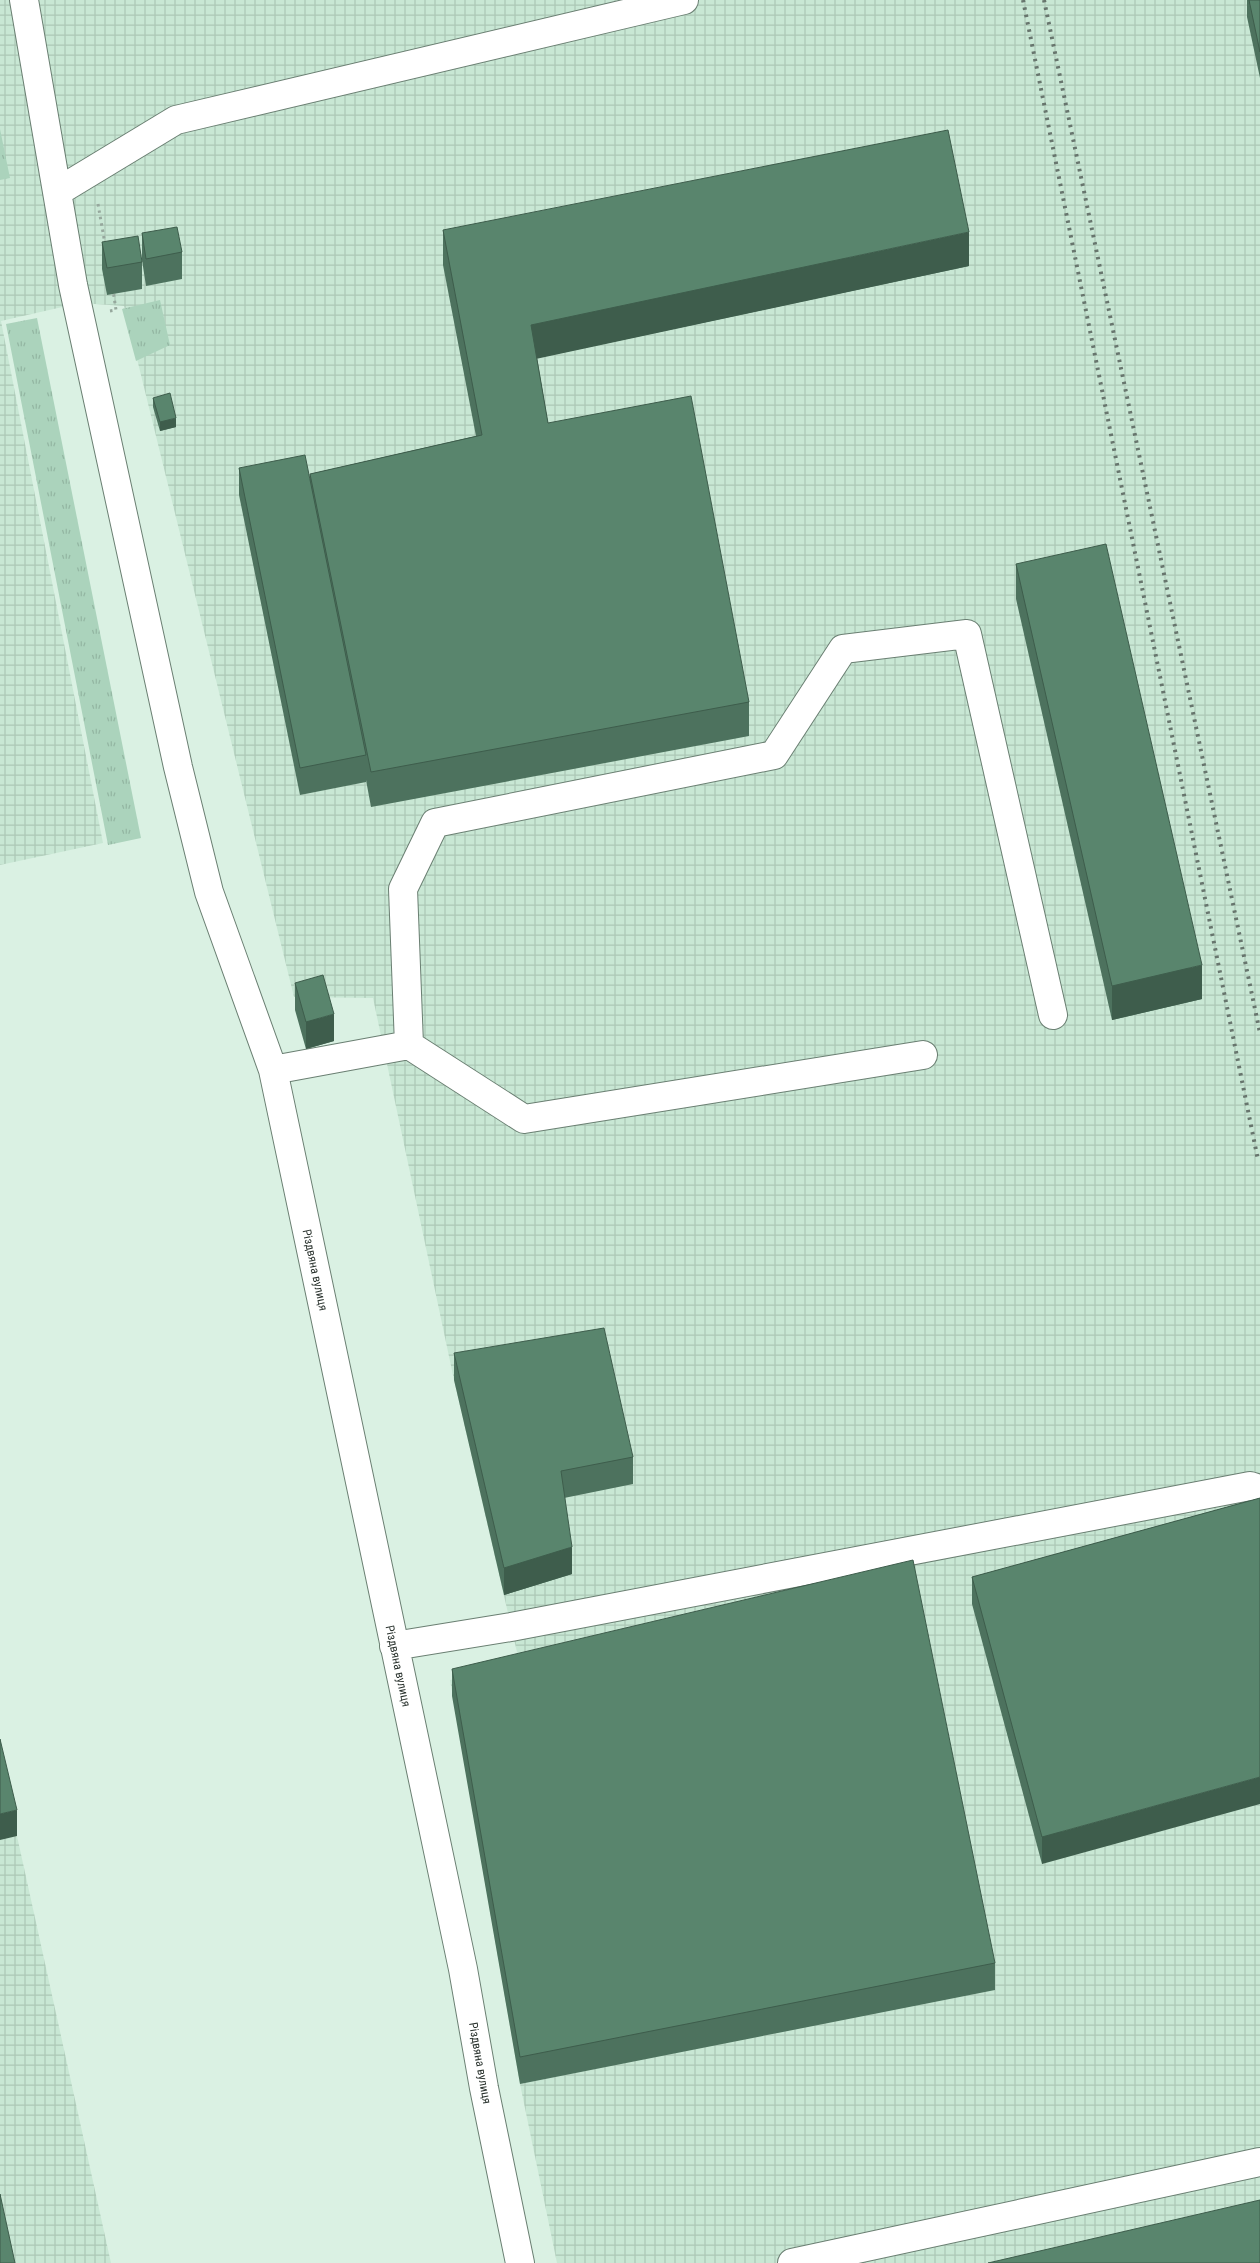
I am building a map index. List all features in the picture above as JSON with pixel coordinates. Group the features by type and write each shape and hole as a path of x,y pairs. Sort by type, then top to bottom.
{"street":[{"name":"Різдвяна вулиця","path":"24,0 73,285 178,767 209,892 273,1070 463,1969 484,2088 520,2263"},
{"path":"57,192 176,120 684,0"},
{"path":"409,1045 403,889 434,822 774,755 843,649 967,634 1053,1015"},
{"path":"273,1070 409,1045 524,1119 923,1055"},
{"path":"394,1646 511,1627 1250,1486 1260,1489"},
{"path":"792,2263 1260,2162"}],"shaded area":[{"path":"0,0 1260,0 1260,2263 557,2263 520,2084 450,1680 520,1665 454,1380 373,998 294,997 124,306 80,303 1,321 103,843 0,865"},
{"path":"0,1766 17,1836 111,2263 0,2263"}],"green space":[{"path":"0,129 10,178 0,180"},
{"path":"160,300 170,345 136,361 122,309"},
{"path":"37,318 141,838 108,845 6,324"}],"building":[{"path":"1249,0 1260,0 1260,52"},
{"path":"948,130 969,232 531,325 548,423 691,396 749,702 371,772 310,474 482,435 443,230"},
{"path":"177,227 182,252 146,259 142,233"},
{"path":"138,236 142,262 107,268 102,242"},
{"path":"170,393 176,418 160,422 153,398"},
{"path":"305,455 366,755 300,768 239,468"},
{"path":"1106,544 1202,965 1112,986 1016,564"},
{"path":"323,975 334,1014 306,1022 295,983"},
{"path":"604,1328 633,1457 561,1471 572,1547 504,1568 454,1353"},
{"path":"1260,1498 1260,1777 1042,1837 972,1577"},
{"path":"913,1560 995,1963 520,2057 452,1669"},
{"path":"0,1739 17,1810 0,1814"},
{"path":"0,2194 15,2263 0,2263"},
{"path":"1260,2200 1260,2263 988,2263"}],"railway":[{"path":"1023,0 1258,1160"},
{"path":"1044,0 1260,1033"}]}
